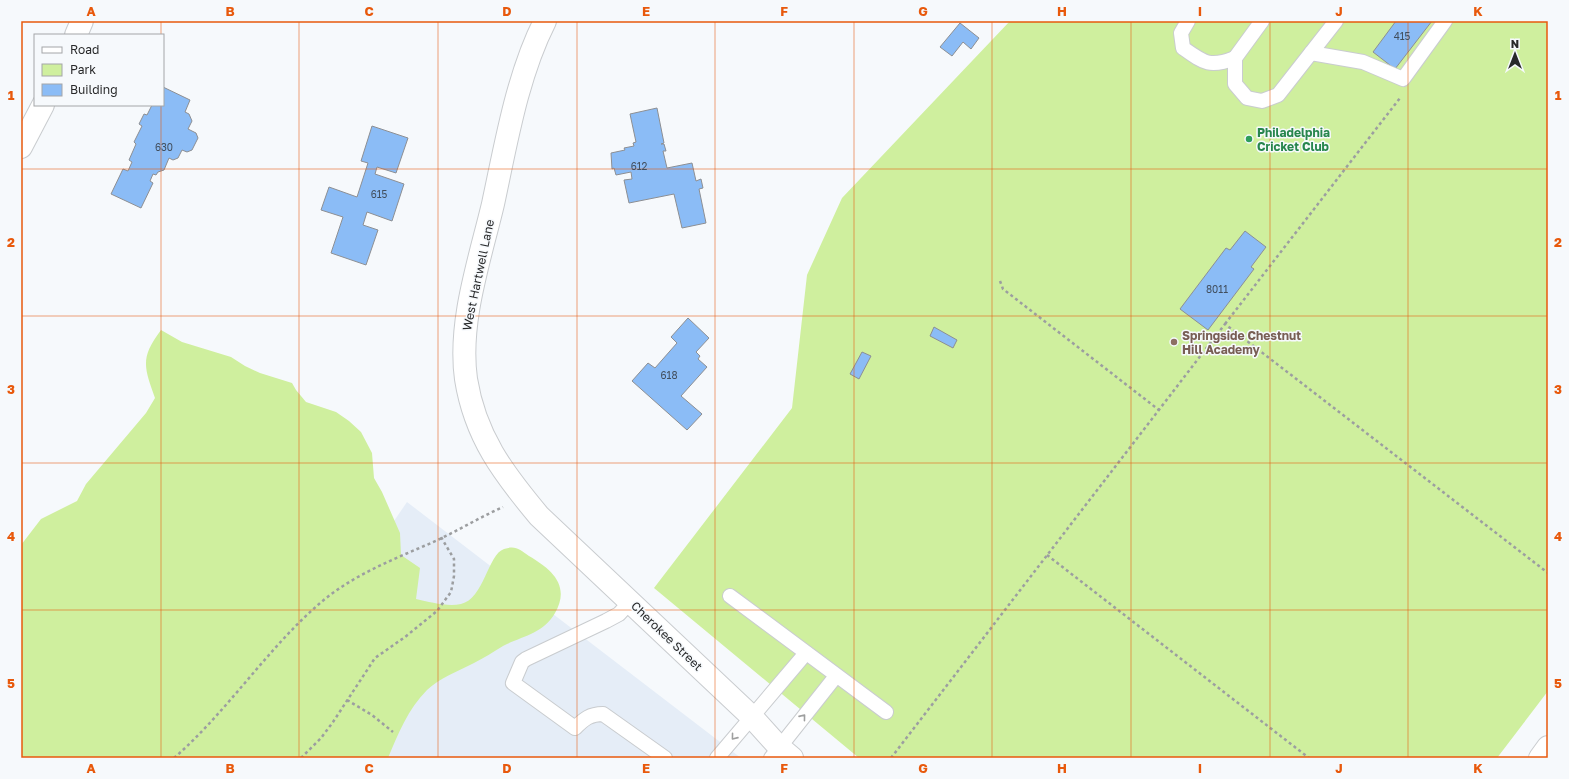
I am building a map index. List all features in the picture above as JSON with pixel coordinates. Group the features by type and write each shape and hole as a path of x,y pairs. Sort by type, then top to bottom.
{"street":[{"path":"76,34 82,21"},
{"name":"West Hartwell Lane","path":"539,516 509,481 495,460 483,435 473,406 466,380 464,360 468,312 504,153 531,55 544,21"},
{"path":"21,147 42,106"},
{"name":"Cherokee Street","path":"539,516 751,716 781,754"},
{"path":"1540,758 1548,747"}],"lane":[{"path":"1188,21 1181,33 1184,48 1201,60 1218,65 1235,58 1262,21"},
{"path":"1235,58 1235,84 1247,98 1262,101 1278,95 1336,21"},
{"path":"1311,53 1363,62 1403,79 1445,21"},
{"path":"730,596 886,712"},
{"path":"630,601 619,614 526,659 522,662 513,684 575,728 586,718 595,714 603,714 665,758"},
{"path":"717,758 806,652"},
{"path":"781,754 836,676"}],"path":[{"path":"891,758 1410,84 1403,79"},
{"path":"1000,281 1003,289 1159,410"},
{"path":"1225,324 1548,573"},
{"path":"174,758 322,601 349,581 523,497"},
{"path":"301,758 321,738 375,658 405,637 437,611 451,592 454,576 454,559 441,537"},
{"path":"1047,555 1309,758"},
{"path":"347,700 372,715 393,732"}],"shaded area":[{"path":"407,502 741,758 212,758 320,629"}],"green space":[{"name":"Springside Chestnut Hill Academy","path":"1010,21 1548,21 1548,691 1497,758 859,758 654,588 792,408 807,275 842,198"},
{"path":"161,330 182,342 231,357 260,373 292,383 306,402 336,412 361,432 372,453 374,478 382,492 400,533 401,555 420,568 416,599 450,605 461,604 469,600 475,594 494,559 499,553 504,549 515,548 545,566 560,586 561,594 559,603 550,620 532,634 503,646 478,661 443,678 427,690 414,705 388,758 21,758 21,545 41,519 77,501 86,484 146,413 155,398 148,378 146,363 147,356 154,340"}],"building":[{"path":"1396,21 1432,21 1395,69 1373,52"},
{"path":"960,23 979,38 971,49 963,42 952,56 940,47"},
{"path":"164,87 190,100 185,112 189,114 192,121 188,129 196,133 198,138 192,150 187,152 182,150 178,158 173,160 169,158 164,170 158,172 156,175 153,174 150,181 153,183 141,208 111,194 123,169 128,171 132,162 129,160 136,144 134,142 142,126 139,124 144,114 147,115 152,106 164,106"},
{"path":"657,108 664,143 661,144 664,144 666,151 663,151 667,168 692,163 696,181 701,179 703,188 699,189 706,223 682,228 674,194 629,203 624,180 632,179 631,172 616,175 614,168 612,169 611,153 625,150 624,148 634,146 633,143 636,142 630,114"},
{"path":"372,126 408,138 396,173 377,167 375,174 404,184 392,221 367,212 363,225 378,230 366,265 331,253 343,217 321,210 329,187 357,197 368,163 361,161"},
{"path":"1245,231 1266,247 1251,267 1254,269 1208,330 1180,309 1226,248 1230,250"},
{"path":"688,318 709,338 696,352 700,356 698,359 707,367 681,396 702,414 687,430 632,381 648,363 655,368 677,343 671,337"},
{"path":"934,327 957,340 953,348 930,336"},
{"path":"862,352 871,356 859,379 850,374"}],"place":[{"name":"Philadelphia Cricket Club","path":"1249,139"},
{"name":"Springside Chestnut Hill Academy","path":"1174,342"}]}
